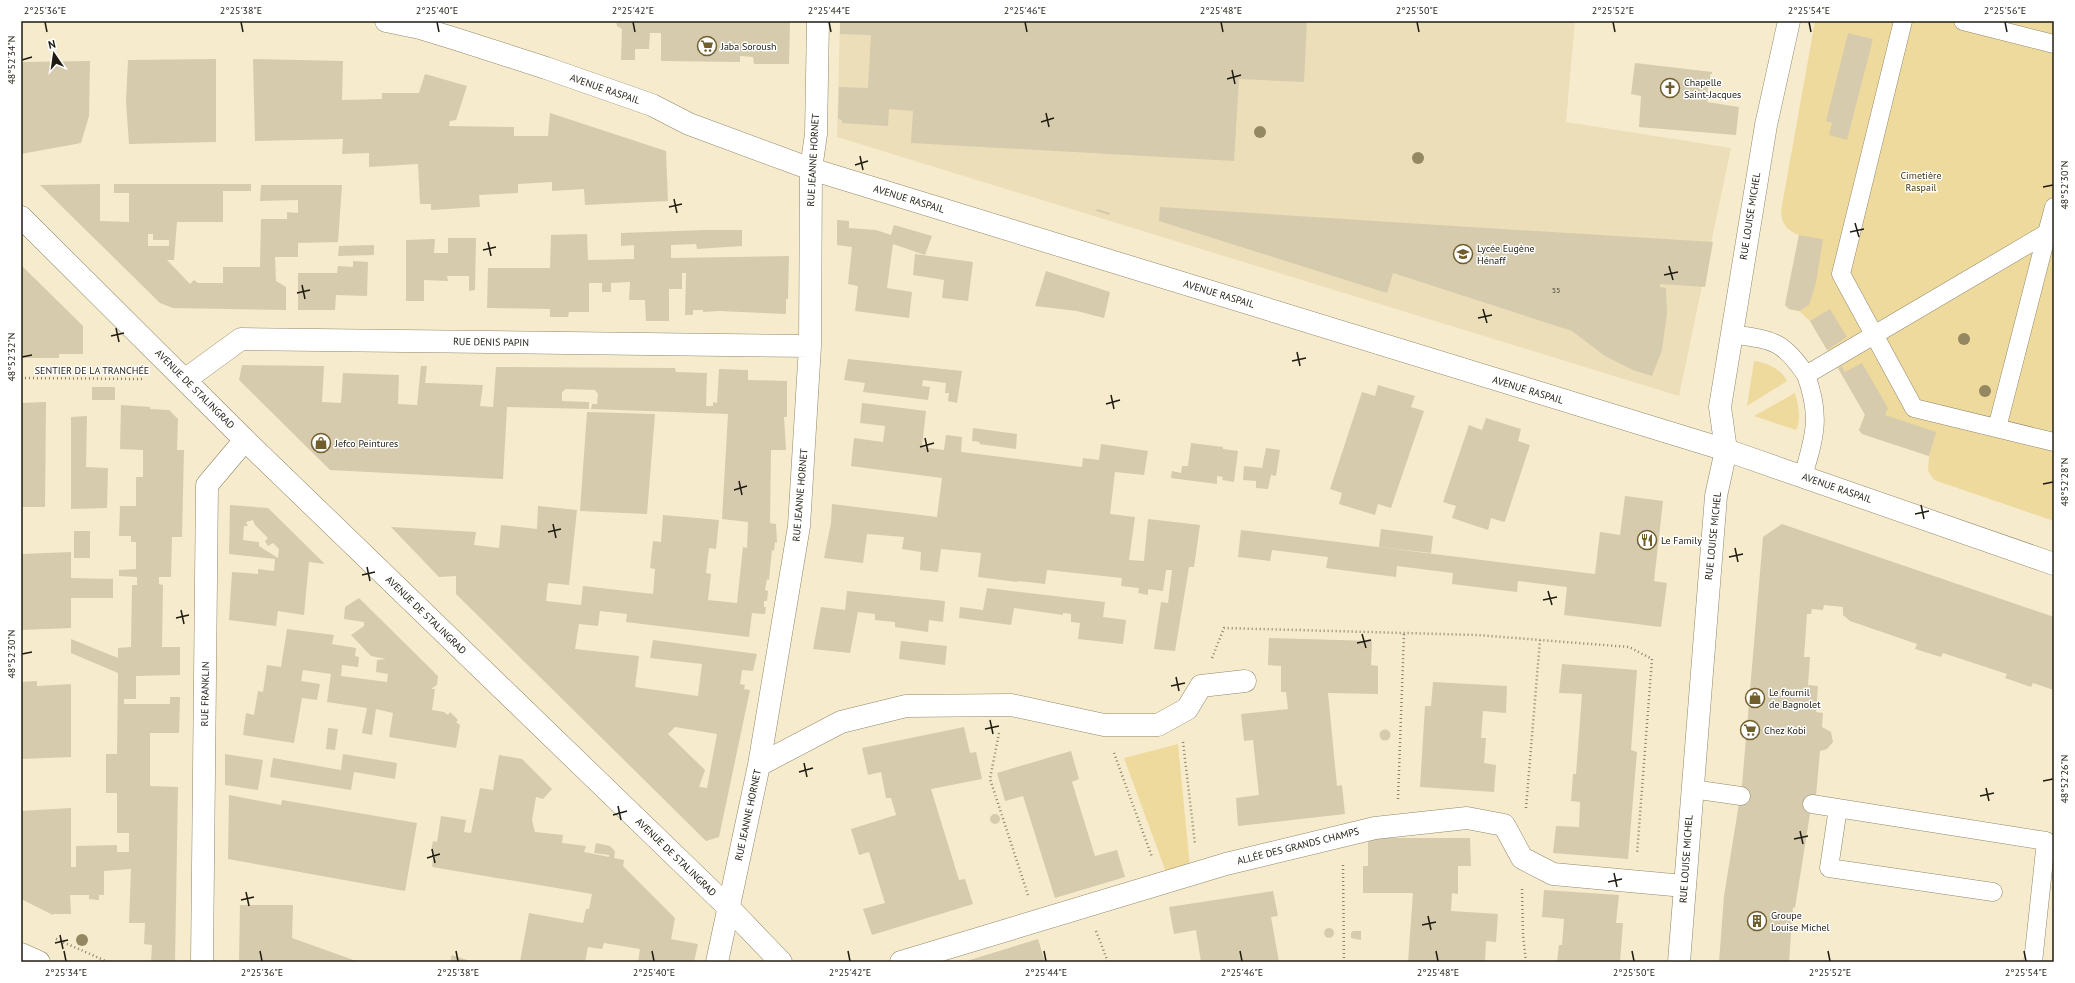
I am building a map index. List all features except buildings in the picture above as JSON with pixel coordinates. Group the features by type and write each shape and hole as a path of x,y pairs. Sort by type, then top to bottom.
{"street":[{"name":"AVENUE RASPAIL","path":"386,21 420,28 459,40 652,105 688,124 811,169 1726,450 2054,564"},
{"name":"RUE JEANNE HORNET","path":"717,962 759,764 799,526 810,346 811,169 816,134 818,21"},
{"name":"RUE LOUISE MICHEL","path":"1679,962 1716,496 1726,450 1720,407 1766,125 1789,21"},
{"name":"AVENUE DE STALINGRAD","path":"21,216 186,379 245,440 729,908 781,962"},
{"name":"RUE DENIS PAPIN","path":"186,379 241,339 810,346"},
{"name":"RUE FRANKLIN","path":"202,962 208,485 245,440"},
{"path":"759,764 842,722 906,706 1004,705 1104,725 1158,725 1187,709 1201,686 1245,681"},
{"name":"ALLÉE DES GRANDS CHAMPS","path":"901,962 1198,873 1375,828 1467,818 1504,825 1522,858"},
{"path":"1522,858 1553,874 1635,883 1684,886"},
{"path":"21,954 39,962"}],"lane":[{"path":"1903,21 1841,274 1914,408 2054,442"},
{"path":"1963,21 2054,44"},
{"path":"1998,428 2052,233 2054,207"},
{"path":"1806,375 2052,233"},
{"path":"1731,334 1760,338 1778,344 1793,356 1806,375 1813,396 1816,415 1813,438 1803,476"},
{"path":"1692,789 1741,796"},
{"path":"1812,804 2046,841 2033,962"},
{"path":"1838,808 1829,868 1993,892"}],"path":[{"name":"SENTIER DE LA TRANCHÉE","path":"21,378 186,379"},
{"path":"1201,686 1224,628 1477,635 1628,647 1652,659 1635,883"},
{"path":"1397,826 1404,633"},
{"path":"1526,811 1540,640"},
{"path":"1004,705 990,779 1036,922"},
{"path":"1180,713 1198,873"},
{"path":"1104,725 1162,884"},
{"path":"1343,836 1344,962"},
{"path":"1522,858 1523,935 1526,962"},
{"path":"1087,906 1108,962"},
{"path":"50,936 108,962"}],"shaded area":[{"name":"Lycée Eugène Hénaff","path":"840,21 1575,21 1566,122 1731,148 1679,396 837,137"}],"green space":[{"name":"Cimetière Raspail","path":"1815,21 2054,21 2054,521 1934,480 1928,471 1929,456 1862,434 1859,430 1865,414 1810,321 1799,311 1789,309 1785,305 1799,235 1788,229 1782,219 1781,211"},
{"path":"1754,361 1774,367 1782,373 1787,381 1747,406"},
{"path":"1795,393 1799,417 1796,430 1754,416"},
{"path":"1178,744 1190,867 1167,875 1124,758"}],"place":[{"name":"Jaba Soroush","path":"707,46"},
{"name":"Chapelle Saint-Jacques","path":"1670,88"},
{"name":"Lycée Eugène Hénaff","path":"1463,254"},
{"name":"Jefco Peintures","path":"321,443"},
{"name":"Le Family","path":"1647,540"},
{"name":"Le fournil de Bagnolet","path":"1755,698"},
{"name":"Chez Kobi","path":"1750,730"},
{"name":"Groupe Louise Michel","path":"1757,921"}]}
